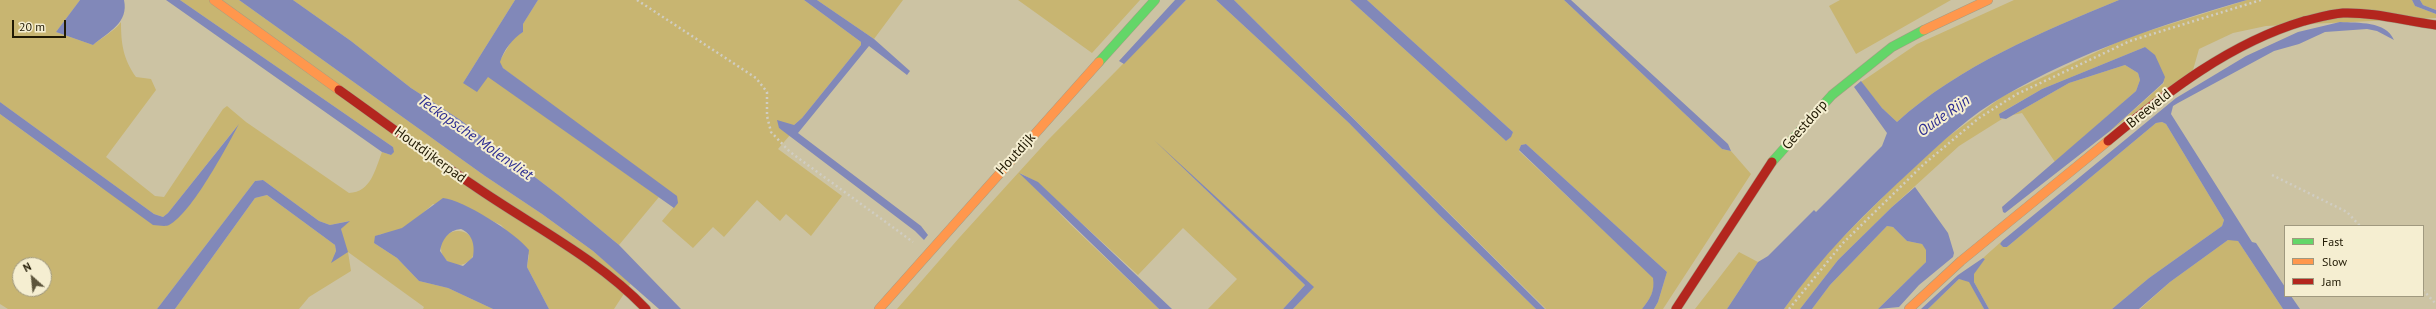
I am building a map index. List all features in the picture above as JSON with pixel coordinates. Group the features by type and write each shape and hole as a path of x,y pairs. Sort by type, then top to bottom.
{"street":[{"name":"Houtdijkerpad","path":"214,0 474,186 559,238 626,288 646,309"},
{"name":"Houtdijk","path":"880,309 928,253 1155,0"},
{"name":"Geestdorp","path":"1676,309 1769,166 1832,95 1892,46 1953,15 1988,0"},
{"name":"Breeveld","path":"1909,309 1986,240 2169,92 2229,52 2296,23 2346,13 2363,13 2410,22 2436,25"}],"path":[{"path":"637,0 756,78 767,92 768,116 771,132 790,152 928,253"},
{"path":"1789,309 1842,244 1929,159 1979,118 2017,94 2130,41 2261,0"},
{"path":"2272,175 2347,212 2359,225"},
{"path":"2424,291 2436,304"}],"shaded area":[{"path":"0,0 80,0 56,32 93,45 112,31 121,22 122,44 128,64 136,77 151,79 156,90 106,157 155,196 164,197 223,109 227,106 246,122 349,193 362,189 367,184 374,173 382,152 391,155 393,147 180,0 239,0 485,176 542,214 593,251 631,283 614,309 549,309 527,267 529,255 501,225 488,219 433,204 415,220 403,228 380,234 374,243 397,258 419,281 448,288 493,309 423,309 424,307 348,252 351,271 309,297 299,309 175,309 255,198 267,195 335,245 336,251 331,262 342,239 341,229 349,221 330,225 319,221 263,180 255,181 157,309 8,309 0,304 0,114 99,186 167,225 238,125 168,213 163,217 154,214 0,102"},
{"path":"293,0 515,0 463,83 488,76 659,197 619,245 561,197 459,119 411,88 351,41"},
{"path":"538,0 804,0 861,42 861,45 802,118 794,125 779,128 790,135 778,149 842,196 811,236 786,214 780,221 757,200 724,237 713,227 693,248 662,221 677,203 503,68 499,62 514,37 523,32 523,24"},
{"path":"817,0 903,0 874,39"},
{"path":"1018,0 1140,0 1092,53"},
{"path":"1186,0 1216,0 1349,123 1439,215 1536,309 1293,309 1313,287 1176,161 1305,285 1283,309 1208,309 1237,279 1183,228 1138,275 1038,183 1020,173 1070,224 1159,309 897,309 1049,139"},
{"path":"1234,0 1350,0 1506,141 1513,132 1367,0 1564,0 1722,149 1731,151 1751,174 1663,309 1654,309 1658,302 1667,272 1526,144 1521,145 1519,151 1654,278 1654,287 1651,295 1642,309 1546,309"},
{"path":"1840,0 1951,0 1856,54 1829,6"},
{"path":"2014,0 2119,0 2032,38 1975,67 1947,83 1897,122 1882,108 1861,82 1917,44"},
{"path":"2247,0 2412,0 2415,6 2436,14 2436,18 2266,26 2233,33 2199,49 2193,70 2110,131 2164,83 2145,47 2042,89 2002,112 2000,118 2002,119 1959,146 1892,207 1838,260 1800,309 1784,309 1804,281 1831,249 1894,186 1945,139 2003,96 2126,38"},
{"path":"2420,0 2436,0 2436,10 2423,5"},
{"path":"2125,65 2138,73 2140,80 2136,91 2055,162 2022,113 2013,115 2069,83"},
{"path":"2162,122 2166,124 2224,220 2222,226 2149,278 2112,309 1989,309 1974,282 1973,274 1985,259 1983,258 2002,241 2000,244 2003,247 2007,247 2156,123"},
{"path":"1887,226 1893,227 1907,241 1922,244 1926,249 1926,262 1878,309 1812,309 1830,285"},
{"path":"455,231 461,231 465,232 472,238 475,248 474,255 468,262 461,265 455,265 451,264 444,258 441,251 441,245 442,241 448,234"},
{"path":"2233,239 2238,241 2283,309 2140,309 2170,282 2228,240"},
{"path":"1739,252 1758,262 1727,309 1695,309"},
{"path":"1959,279 1969,281 1984,309 1928,309"}],"water":[{"path":"80,0 124,0 125,8 120,21 111,31 93,45 56,32"},
{"path":"166,0 180,0 393,147 394,152 391,155 382,152"},
{"name":"Teckopsche Molenvliet","path":"239,0 293,0 351,41 411,88 459,119 561,197 619,245 681,309 659,309 593,251 542,214 485,176"},
{"path":"515,0 538,0 523,24 523,32 512,41 504,53 500,62 503,68 677,196 678,203 674,208 488,77 477,92 463,83"},
{"path":"804,0 817,0 874,39 910,71 907,75 869,46 798,133 921,226 928,235 924,240 915,231 779,128 777,120 794,125 802,118 861,45 861,42"},
{"path":"1175,0 1186,0 1124,64 1119,61"},
{"path":"1216,0 1234,0 1545,309 1536,309 1439,215 1349,123"},
{"path":"1350,0 1367,0 1513,132 1511,137 1506,141"},
{"path":"1564,0 1571,0 1728,144 1731,151 1722,149"},
{"name":"Oude Rijn","path":"2119,0 2247,0 2122,40 2033,80 1992,103 1957,129 1935,148 1879,201 1829,252 1798,289 1784,309 1727,309 1758,262 1768,256 1814,210 1816,212 1882,146 1887,133 1854,87 1861,81 1882,108 1897,122 1947,83 1975,67 2032,38"},
{"path":"2412,0 2420,0 2423,5 2436,10 2436,14 2415,6"},
{"path":"2340,22 2363,23 2385,29 2394,40 2377,31 2367,29 2325,32 2299,44 2274,51 2173,106 2171,114 2252,242 2256,243 2284,285 2284,297 2292,297 2300,309 2283,309 2238,241 2228,240 2170,282 2139,309 2112,309 2149,278 2222,226 2224,220 2166,124 2162,122 2156,123 2007,247 2003,247 2000,244 2176,98 2246,56 2298,32"},
{"path":"2145,47 2155,55 2165,77 2163,83 2110,131 2005,213 2003,212 2002,207 2136,91 2140,80 2138,73 2125,65 2069,83 2006,119 2000,118 1999,114 2042,89"},
{"path":"0,102 154,214 163,217 168,213 239,124 208,179 188,208 169,225 163,226 153,225 0,114"},
{"path":"1154,140 1314,287 1293,309 1283,309 1305,285"},
{"path":"1526,144 1667,272 1658,302 1654,309 1642,309 1651,295 1653,278 1519,150 1521,145"},
{"path":"1019,173 1038,182 1172,309 1159,309"},
{"path":"263,180 319,221 330,225 350,221 341,229 348,252 331,263 336,251 335,245 267,195 255,198 175,309 157,309 255,181"},
{"path":"1915,187 1948,233 1954,253 1953,257 1919,285 1899,307 1878,309 1926,262 1926,250 1922,244 1907,241 1893,227 1887,226 1830,285 1812,309 1800,309 1838,260 1892,207"},
{"path":"443,198 452,200 489,218 513,235 529,250 527,267 549,309 493,309 448,288 419,281 397,258 374,243 375,236 402,228","holes":["461,229 471,237 474,253 473,257 463,266 447,261 440,251 446,236 456,230"]},
{"path":"1983,258 1985,259 1974,274 1974,282 1989,309 1984,309 1969,282 1959,279 1928,309 1921,309 1958,275"}],"traffic: fast":[{"path":"1099,62 1155,0"},
{"path":"1772,162 1832,95 1892,47 1924,30"}],"traffic: slow":[{"path":"214,0 339,90"},
{"path":"1924,30 1988,0"},
{"path":"879,309 1099,62"},
{"path":"1909,309 1961,261 2108,141"}],"traffic: jam":[{"path":"2108,141 2176,87 2200,71 2250,42 2277,30 2304,21 2343,13 2378,15 2436,25"},
{"path":"339,90 456,174 585,258 627,290 646,309"},
{"path":"1676,309 1772,162"}]}
